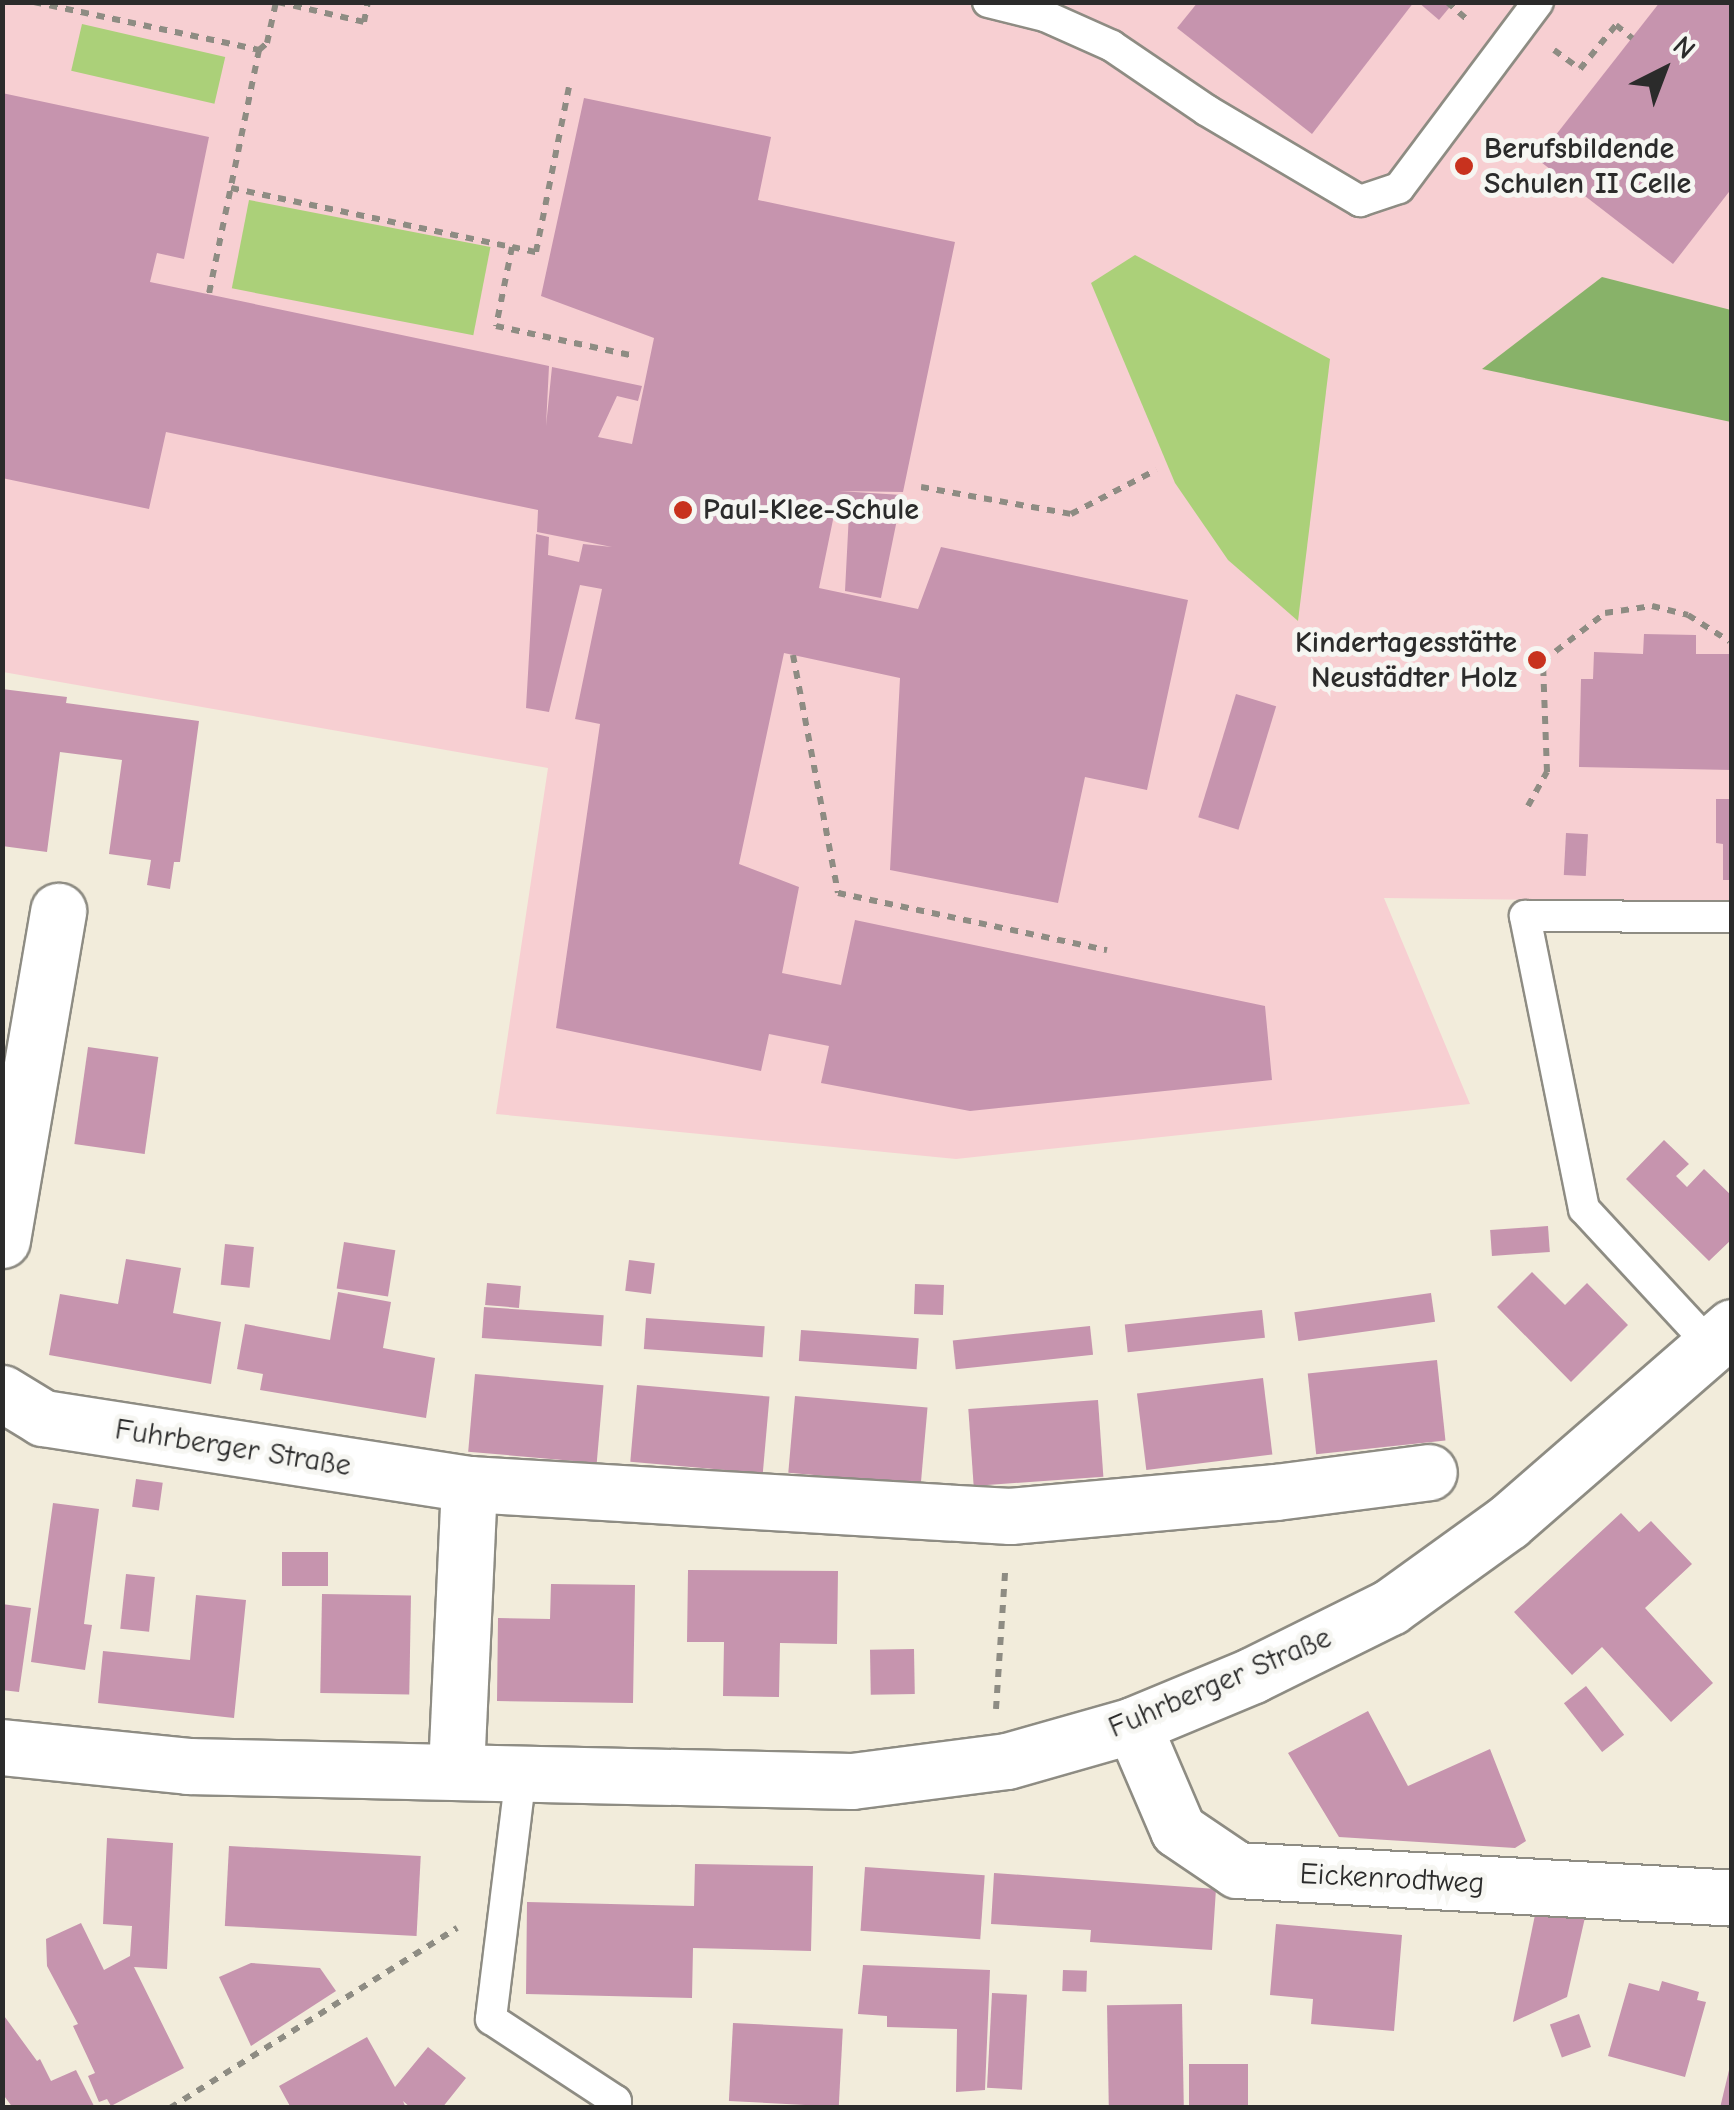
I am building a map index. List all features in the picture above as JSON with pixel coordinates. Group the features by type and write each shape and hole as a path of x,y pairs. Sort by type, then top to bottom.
{"street":[{"path":"2,1240 58,911"},
{"name":"Fuhrberger Straße","path":"2,1747 188,1766 852,1781 1007,1761 1133,1725 1253,1675 1390,1607 1508,1522 1721,1336"},
{"name":"Fuhrberger Straße","path":"2,1394 43,1418 469,1484 1010,1516 1276,1492 1429,1472"},
{"path":"456,1772 469,1484"},
{"name":"Eickenrodtweg","path":"1133,1725 1178,1830 1237,1870 1732,1898"}],"lane":[{"path":"988,2 1045,16 1112,46 1206,110 1360,201 1399,188 1530,14"},
{"name":"Fuhrberger Straße","path":"1721,1336 1584,1209 1525,916 1732,917"},
{"path":"521,1774 491,2018 616,2101 616,2108"}],"path":[{"path":"34,2 260,50"},
{"path":"209,294 260,50 266,43 277,2 364,22 368,2"},
{"path":"1530,14 1580,69 1616,25 1632,38"},
{"path":"231,188 536,252 570,86"},
{"path":"512,247 496,326 630,355"},
{"path":"922,487 1072,514 1156,470"},
{"path":"1528,806 1548,772 1543,661 1606,613 1652,606 1688,614 1728,641"},
{"path":"792,655 838,893 1107,950"},
{"path":"1007,1761 994,1704 1010,1516"},
{"path":"170,2108 474,1918"}],"shaded area":[{"name":"Paul-Klee-Schule","path":"2,3 1731,3 1731,902 1384,898 1470,1104 956,1159 496,1114 548,768 3,672"}],"green space":[{"path":"82,24 225,57 214,104 71,71"},
{"path":"249,200 490,247 473,335 232,288"},
{"path":"1135,255 1330,359 1298,621 1228,560 1175,483 1091,283"},
{"path":"1602,277 1731,310 1731,422 1482,369"}],"building":[{"path":"1198,2 1414,2 1312,134 1177,28"},
{"path":"1418,2 1454,2 1439,20"},
{"path":"1660,2 1732,2 1732,188 1673,264 1537,159"},
{"path":"2,93 209,137 184,259 157,253 150,282 549,366 546,426 552,367 642,386 638,401 617,396 598,437 632,444 654,338 541,296 584,98 771,137 758,200 955,242 903,492 839,491 902,495 881,598 845,591 849,513 835,510 819,588 918,609 941,547 1188,600 1147,790 1085,777 1058,903 890,870 900,678 784,653 739,864 799,887 782,973 841,985 855,920 1265,1006 1272,1080 970,1111 821,1083 829,1046 769,1034 761,1071 556,1028 600,724 575,719 602,589 580,585 549,712 526,708 536,534 549,537 548,555 579,562 583,544 612,547 537,532 538,510 166,432 149,509 2,478"},
{"path":"1644,634 1696,635 1696,654 1732,654 1732,770 1579,767 1581,679 1593,679 1594,652 1643,654"},
{"path":"2,689 67,697 66,703 199,721 180,862 174,862 170,889 147,885 151,860 109,854 122,760 60,752 47,852 2,846"},
{"path":"1236,694 1276,706 1238,830 1198,817"},
{"path":"1716,799 1732,799 1732,880 1723,880 1723,844 1716,843"},
{"path":"1566,833 1588,834 1586,876 1564,875"},
{"path":"88,1047 158,1057 145,1154 74,1144"},
{"path":"1664,1140 1689,1164 1676,1176 1687,1187 1704,1169 1732,1196 1732,1239 1709,1261 1626,1179"},
{"path":"1548,1226 1550,1252 1492,1256 1490,1230"},
{"path":"344,1242 395,1250 388,1297 337,1288"},
{"path":"225,1244 254,1247 250,1288 221,1285"},
{"path":"126,1259 181,1268 173,1313 221,1322 211,1384 49,1355 60,1294 118,1304"},
{"path":"629,1260 655,1263 651,1294 625,1291"},
{"path":"1532,1272 1565,1305 1587,1283 1628,1325 1571,1382 1497,1307"},
{"path":"487,1283 521,1286 519,1308 485,1305"},
{"path":"915,1284 944,1285 943,1315 914,1314"},
{"path":"338,1292 391,1302 383,1348 435,1358 426,1418 260,1390 263,1374 237,1369 245,1324 330,1340"},
{"path":"1431,1293 1435,1322 1298,1341 1294,1312"},
{"path":"484,1307 604,1315 602,1346 482,1338"},
{"path":"1262,1310 1265,1338 1128,1352 1125,1324"},
{"path":"646,1318 765,1326 763,1357 644,1349"},
{"path":"1090,1326 1093,1355 956,1369 953,1340"},
{"path":"801,1330 919,1338 917,1369 799,1361"},
{"path":"1437,1360 1445,1441 1316,1454 1308,1374"},
{"path":"475,1374 604,1385 597,1463 468,1452"},
{"path":"1263,1378 1272,1454 1146,1470 1137,1393"},
{"path":"637,1385 769,1397 763,1473 630,1462"},
{"path":"795,1396 927,1408 921,1484 788,1473"},
{"path":"1098,1400 1103,1477 974,1486 968,1409"},
{"path":"136,1479 163,1483 159,1510 132,1507"},
{"path":"53,1503 99,1509 84,1624 92,1625 85,1670 31,1662"},
{"path":"1621,1513 1639,1532 1651,1521 1692,1564 1645,1608 1713,1683 1671,1722 1602,1647 1572,1675 1514,1612"},
{"path":"282,1552 328,1552 328,1586 282,1586"},
{"path":"688,1570 838,1571 837,1644 780,1643 779,1697 723,1696 724,1642 687,1642"},
{"path":"126,1574 155,1577 149,1632 120,1629"},
{"path":"551,1584 635,1585 633,1703 497,1701 498,1618 550,1619"},
{"path":"322,1594 411,1596 409,1695 320,1693"},
{"path":"196,1595 246,1600 234,1718 98,1703 103,1651 190,1660"},
{"path":"2,1604 31,1608 19,1692 2,1690"},
{"path":"914,1649 915,1694 871,1695 870,1650"},
{"path":"1586,1686 1624,1735 1602,1752 1564,1703"},
{"path":"1368,1711 1408,1786 1490,1749 1526,1841 1515,1848 1339,1837 1288,1753"},
{"path":"107,1838 173,1843 167,1969 134,1967 184,2068 111,2106 107,2099 99,2102 88,2076 95,2073 73,2026 78,2024 47,1966 46,1939 81,1923 104,1970 130,1956 132,1926 103,1924"},
{"path":"229,1846 421,1856 417,1936 225,1926"},
{"path":"695,1864 813,1866 811,1951 693,1948 692,1998 526,1994 527,1902 694,1906"},
{"path":"865,1867 985,1875 980,1939 861,1931"},
{"path":"994,1873 1216,1889 1212,1950 1090,1942 1091,1930 991,1924"},
{"path":"1536,1910 1586,1913 1567,1997 1513,2022"},
{"path":"1276,1924 1402,1935 1394,2031 1311,2024 1313,1999 1270,1995"},
{"path":"251,1963 320,1968 336,1991 251,2046 219,1977"},
{"path":"863,1965 990,1970 985,2090 956,2092 957,2029 887,2027 887,2016 858,2014"},
{"path":"1063,1970 1087,1971 1086,1992 1062,1991"},
{"path":"1662,1981 1699,1992 1697,2000 1706,2002 1685,2077 1608,2056 1629,1983 1659,1991"},
{"path":"992,1993 1027,1995 1022,2090 987,2088"},
{"path":"1182,2004 1184,2105 1109,2106 1107,2005"},
{"path":"2,2013 37,2061 40,2059 51,2081 76,2070 94,2106 13,2108 2,2093"},
{"path":"1579,2014 1591,2047 1562,2057 1550,2025"},
{"path":"733,2023 843,2029 839,2107 729,2101"},
{"path":"367,2037 395,2087 428,2047 466,2078 442,2108 411,2108 403,2101 406,2108 291,2108 279,2086"},
{"path":"1189,2064 1248,2064 1248,2108 1189,2108"},
{"path":"1730,2066 1732,2108 1720,2108"}],"place":[{"name":"Berufsbildende Schulen II Celle","path":"1464,166"},
{"name":"Paul-Klee-Schule","path":"683,510"},
{"name":"Kindertagesstätte Neustädter Holz","path":"1537,660"}]}
